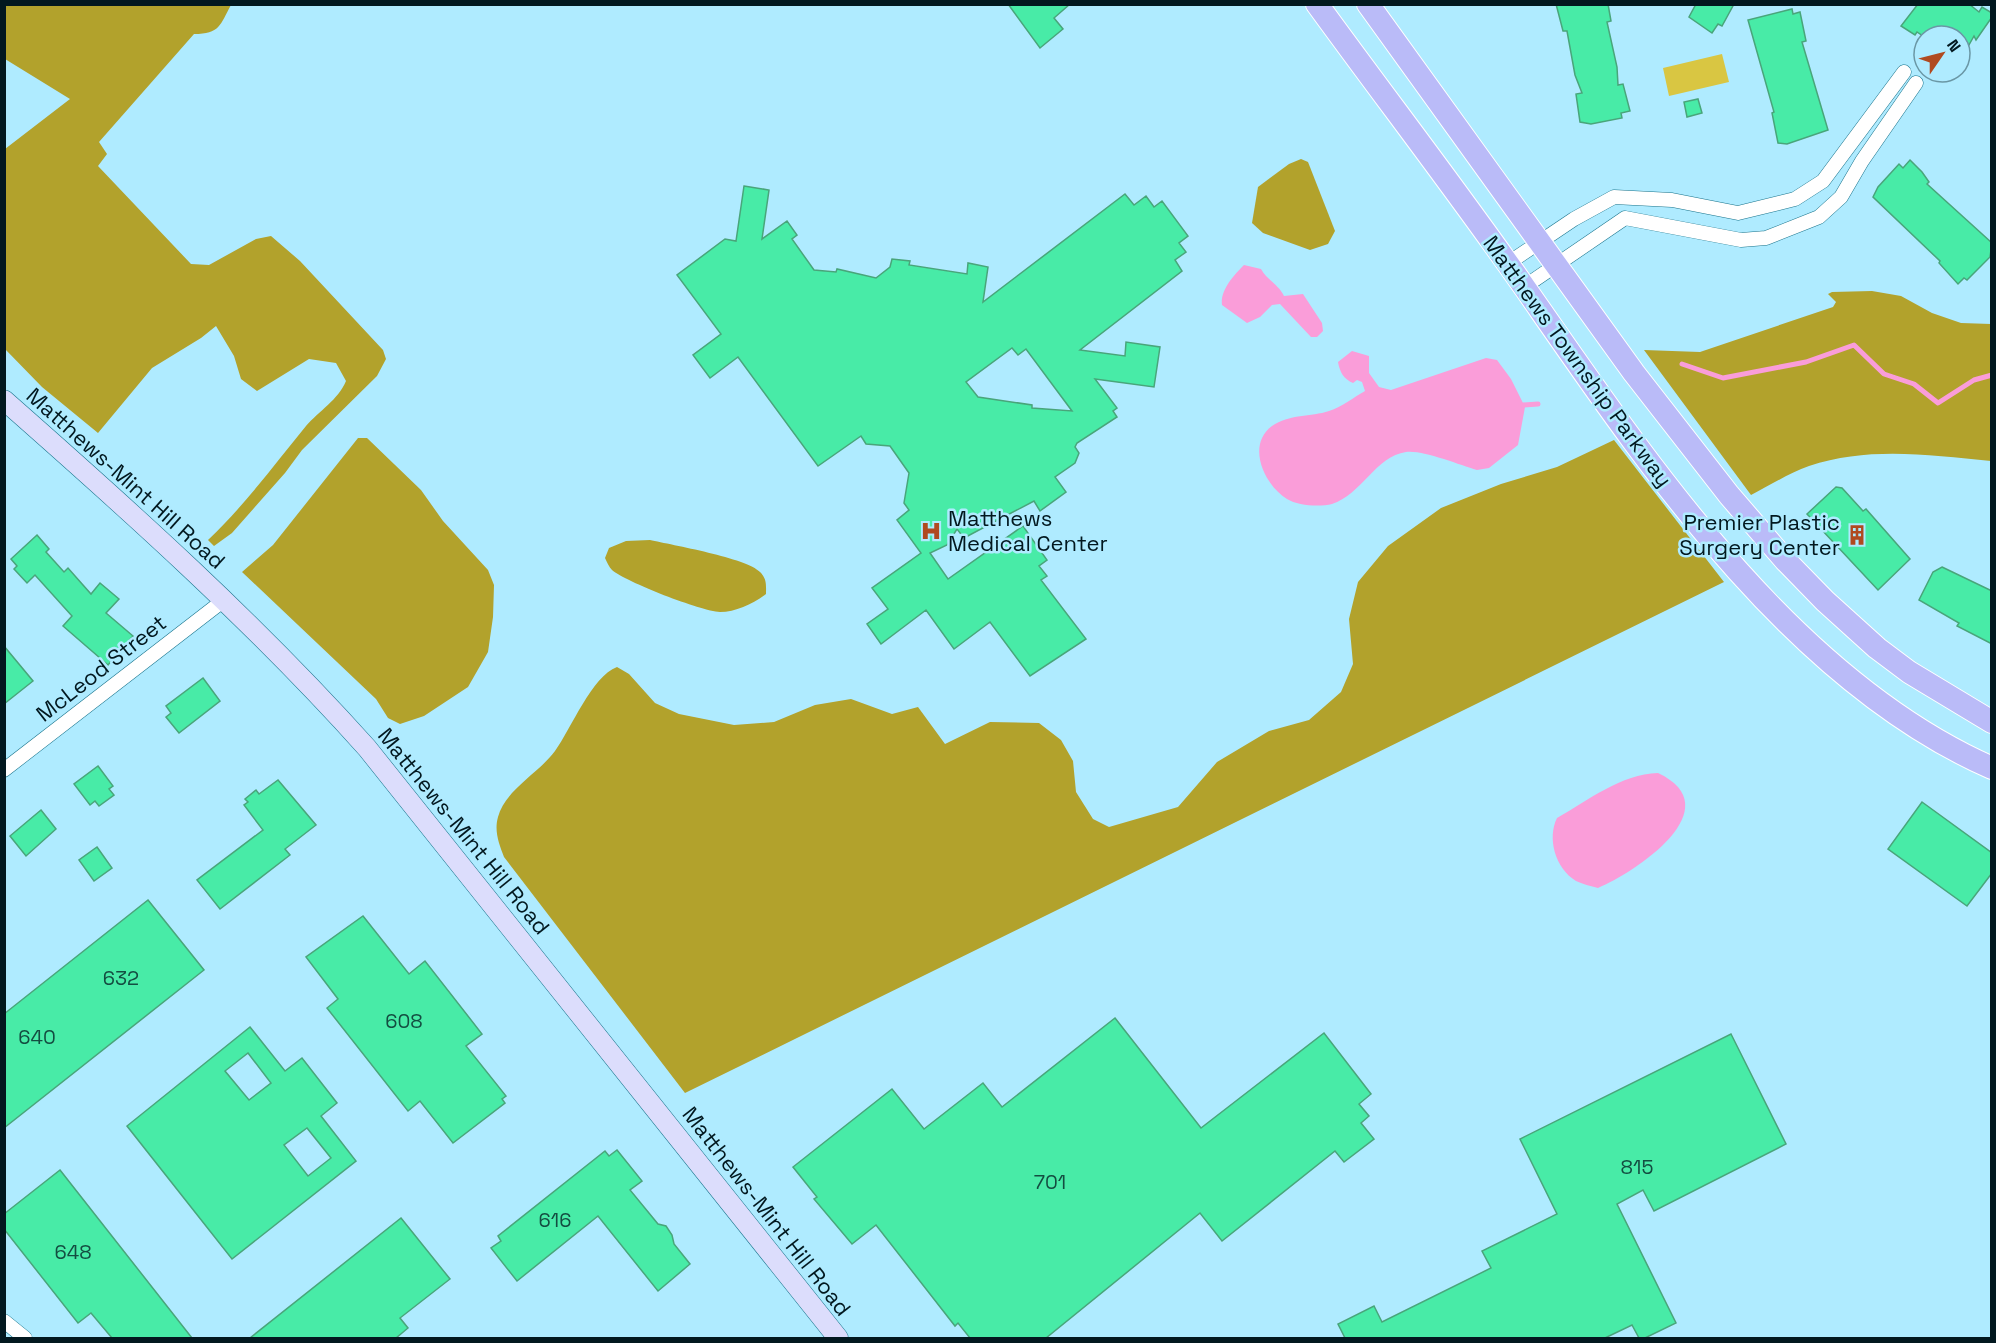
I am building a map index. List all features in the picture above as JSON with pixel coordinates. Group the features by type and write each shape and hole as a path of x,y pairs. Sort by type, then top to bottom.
{"main road":[{"name":"Matthews Township Parkway","path":"1317,4 1642,453 1756,589 1851,681 1935,738 1992,768"},
{"name":"Matthews Township Parkway","path":"1368,4 1675,427 1785,560 1825,602 1877,648 1909,672 1992,722"},
{"name":"Matthews-Mint Hill Road","path":"4,400 224,600 303,677 367,748 838,1338"}],"street":[{"path":"1507,264 1574,219 1614,197 1672,200 1738,213 1795,199 1823,181 1904,72"},
{"path":"1524,287 1625,218 1741,240 1766,238 1819,217 1841,197 1915,84"},
{"name":"McLeod Street","path":"4,770 224,600"},
{"path":"4,1321 25,1338"}],"shaded area":[{"path":"4,5 231,5 218,27 203,34 194,34 99,142 107,154 98,166 191,264 209,265 256,239 271,236 300,261 383,350 386,359 377,376 302,450 285,473 232,533 214,546 208,540 247,499 306,426 338,394 346,381 336,363 309,359 257,391 241,379 234,356 216,326 201,338 152,368 98,433 42,387 5,349 5,149 70,99 5,59"},
{"path":"1722,54 1729,82 1669,96 1663,68"},
{"path":"1301,159 1308,162 1335,231 1328,244 1310,250 1263,233 1252,223 1258,187 1289,164"},
{"path":"1244,265 1261,269 1284,296 1303,294 1322,323 1323,331 1317,337 1311,337 1280,304 1272,305 1260,317 1247,323 1222,305 1225,288"},
{"path":"1872,291 1901,296 1932,313 1961,323 1991,324 1991,461 1899,454 1854,456 1809,466 1751,495 1644,350 1700,352 1833,307 1836,302 1828,294 1832,292"},
{"path":"1352,351 1369,356 1369,373 1379,387 1391,390 1486,358 1497,360 1511,379 1525,407 1518,445 1489,468 1477,470 1432,455 1406,452 1386,461 1352,493 1332,504 1309,505 1287,499 1279,493 1265,475 1259,454 1260,443 1264,434 1279,422 1329,411 1365,391 1362,382 1357,380 1353,383 1340,369 1338,362"},
{"path":"358,438 367,438 421,490 443,521 488,570 494,585 493,617 488,652 468,687 424,716 400,724 388,718 376,699 242,572 273,545"},
{"path":"1614,440 1724,582 685,1093 502,852 497,827 502,807 515,790 555,751 599,681 617,667 629,674 655,703 679,714 734,725 774,722 815,705 851,699 892,714 918,707 945,744 990,722 1039,723 1061,740 1073,761 1076,792 1093,819 1109,827 1178,807 1217,762 1269,731 1309,720 1341,692 1353,664 1349,619 1358,582 1388,546 1441,508 1501,484 1557,467"},
{"path":"650,540 725,557 752,567 764,577 766,594 738,609 726,612 710,610 647,588 620,575 612,570 605,558 609,548 626,541"},
{"path":"1658,773 1678,787 1685,803 1682,821 1670,838 1634,868 1598,888 1576,881 1563,868 1555,852 1553,834 1557,818 1618,783 1644,774"}],"building":[{"path":"1008,4 1070,4 1054,18 1063,29 1040,48"},
{"path":"1556,4 1608,4 1611,21 1607,22 1617,67 1618,85 1623,84 1630,111 1621,113 1622,118 1591,124 1580,122 1576,94 1582,93 1575,75 1567,31 1563,31"},
{"path":"1696,4 1734,4 1722,26 1718,24 1712,33 1689,17"},
{"path":"1918,4 1969,4 1979,12 1982,7 1992,13 1992,17 1976,40 1974,36 1972,40 1972,24 1912,24 1912,33 1901,26"},
{"path":"1792,9 1793,14 1800,12 1806,41 1802,42 1828,130 1787,144 1778,143 1772,113 1774,112 1748,20"},
{"path":"1698,99 1702,113 1687,117 1684,102"},
{"path":"1910,160 1922,172 1929,182 1927,184 1992,243 1990,257 1967,280 1964,278 1958,284 1939,263 1940,261 1873,197 1878,187 1899,164 1903,168"},
{"path":"744,186 769,190 762,239 787,221 797,235 792,239 814,270 836,272 837,269 876,278 890,267 892,259 910,261 909,265 967,274 968,263 988,267 983,302 1125,194 1134,205 1146,196 1154,207 1162,201 1188,236 1179,243 1186,252 1175,260 1182,271 1080,350 1125,356 1126,342 1160,347 1154,387 1095,379 1117,408 1113,411 1117,417 1077,443 1075,447 1079,453 1075,463 1055,477 1066,492 1040,511 1034,501 964,538 957,529 947,545 930,553 948,579 1023,526 1047,560 1039,566 1047,576 1041,580 1086,639 1030,676 990,622 954,649 926,610 881,644 867,624 888,609 872,588 921,553 897,520 909,510 904,503 909,473 890,446 866,444 861,436 818,466 738,357 710,378 693,355 721,334 677,275 725,239 736,241","holes":["1012,348 1018,355 1026,349 1072,411 1032,408 1032,405 978,397 966,382"]},
{"name":"Premier Plastic Surgery Center","path":"1836,487 1842,488 1863,511 1866,509 1910,559 1878,590 1807,514"},
{"path":"37,535 49,549 46,552 64,572 68,568 91,594 100,583 119,599 106,613 133,636 108,665 63,626 72,616 35,575 27,583 14,569 17,566 11,559"},
{"path":"1942,567 1992,591 1992,644 1957,626 1959,623 1919,600 1933,572"},
{"path":"4,646 33,681 4,704"},
{"path":"203,678 220,701 179,733 166,717 171,713 166,706"},
{"path":"98,766 113,786 109,789 114,795 99,806 95,801 90,805 74,784"},
{"path":"278,780 316,825 285,849 290,855 220,909 197,880 263,830 244,805 248,802 245,799 256,790 259,794"},
{"path":"1922,802 1992,853 1992,873 1967,906 1888,849"},
{"path":"41,810 56,829 26,856 10,836"},
{"path":"97,847 112,868 94,881 79,860"},
{"path":"148,900 204,970 4,1128 4,1014"},
{"path":"363,916 409,974 425,961 482,1034 466,1046 506,1096 502,1099 505,1103 453,1143 420,1101 408,1111 327,1008 338,999 306,957"},
{"path":"1115,1018 1201,1128 1324,1033 1371,1094 1359,1104 1369,1116 1361,1123 1374,1139 1344,1162 1335,1151 1222,1241 1200,1213 1046,1338 970,1338 958,1323 955,1326 876,1225 852,1244 814,1199 817,1197 793,1167 892,1089 924,1129 983,1083 1002,1107"},
{"path":"250,1027 285,1071 302,1058 337,1103 321,1116 356,1161 232,1259 127,1126","holes":["248,1053 271,1083 249,1100 225,1071","307,1128 331,1158 308,1176 284,1145"]},
{"path":"1731,1034 1786,1144 1654,1211 1643,1190 1617,1204 1676,1323 1645,1338 1639,1338 1632,1325 1605,1338 1345,1338 1338,1324 1374,1306 1382,1322 1491,1268 1482,1251 1557,1214 1520,1139"},
{"path":"617,1150 642,1181 630,1190 658,1224 666,1226 672,1235 674,1244 690,1264 658,1291 598,1216 517,1281 491,1248 501,1241 498,1236 605,1151 609,1156"},
{"path":"60,1170 192,1338 112,1338 91,1313 78,1323 4,1229 4,1214"},
{"path":"401,1218 450,1279 400,1318 408,1328 396,1338 250,1338"}],"waterway":[{"path":"1682,364 1723,378 1806,362 1854,345 1884,374 1914,384 1938,403 1974,380 1992,375"},
{"path":"1523,405 1538,404"}],"place":[{"name":"Matthews Medical Center","path":"931,531"},
{"name":"Premier Plastic Surgery Center","path":"1857,535"}]}
